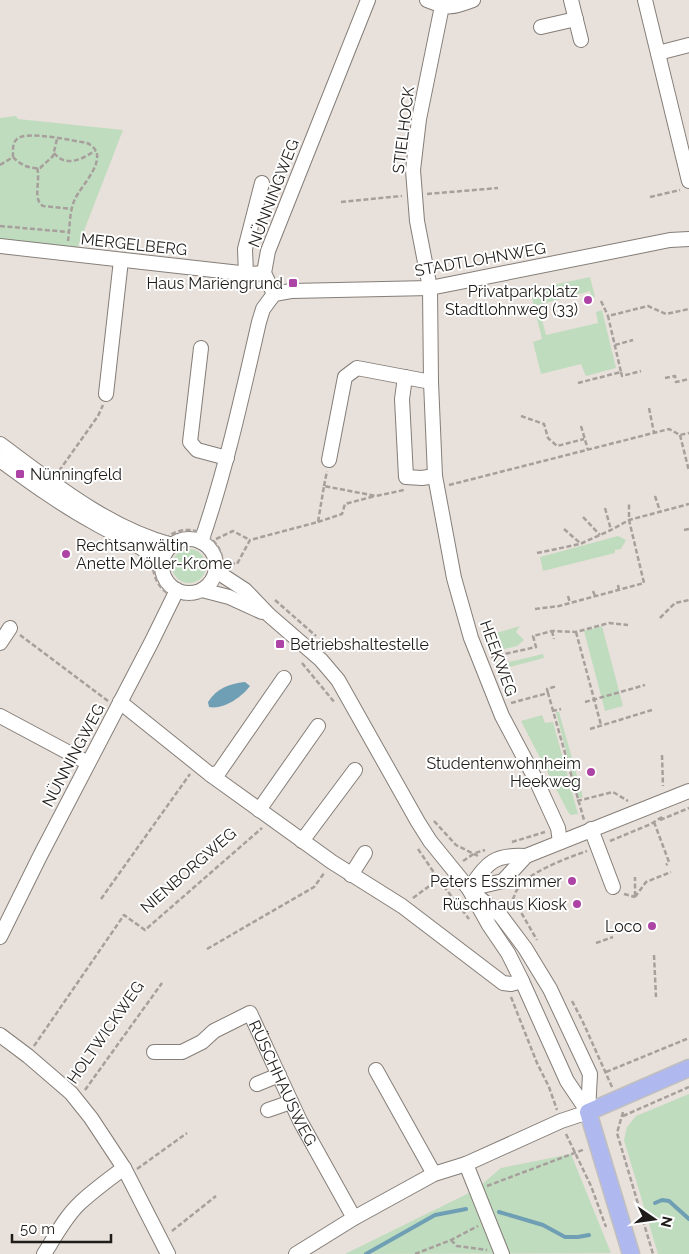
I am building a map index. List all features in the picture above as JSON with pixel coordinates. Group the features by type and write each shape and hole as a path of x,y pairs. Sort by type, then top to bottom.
{"main road":[{"path":"631,1254 588,1112 689,1068"}],"street":[{"name":"NÜNNINGWEG","path":"274,294 264,273 268,251 368,0"},
{"path":"427,0 442,6 454,7 473,0"},
{"path":"571,0 581,40"},
{"path":"645,0 686,185"},
{"name":"STIELHOCK","path":"430,288 417,221 413,170 419,120 442,6"},
{"path":"541,27 576,19"},
{"path":"658,53 689,45"},
{"path":"246,274 245,249 262,183"},
{"name":"STADTLOHNWEG","path":"274,294 291,291 430,288 670,240 689,239"},
{"name":"MERGELBERG","path":"0,246 246,274 264,273"},
{"path":"106,394 121,260"},
{"name":"HEEKWEG","path":"430,288 431,382 450,561 472,638 502,716 536,780 558,828 560,842"},
{"path":"274,294 263,309 259,322 206,539 220,568 269,615 321,660 338,680 418,822 469,889 508,953 571,1087 588,1112"},
{"path":"200,348 190,442 197,450 227,458"},
{"path":"329,460 345,377 357,368 431,382"},
{"path":"406,378 402,399 406,477 442,481"},
{"path":"0,444 88,506 135,531 167,544 186,539 206,539"},
{"path":"0,460 76,512 158,560 165,579 175,594 194,593 229,596 269,615"},
{"path":"158,560 164,557 167,544"},
{"path":"208,594 220,568"},
{"name":"NÜNNINGWEG","path":"0,937 175,594"},
{"path":"0,643 10,628"},
{"path":"211,775 219,772 284,678"},
{"path":"119,705 259,810 351,875 402,906 504,983 511,984 522,981"},
{"path":"0,716 88,763"},
{"path":"259,810 318,726"},
{"path":"302,840 355,770"},
{"path":"469,889 487,864 509,855 526,856 689,791"},
{"path":"591,829 613,887"},
{"path":"351,875 365,853"},
{"path":"469,889 503,881 526,856"},
{"path":"469,889 501,916 525,948 550,989 590,1074 588,1112"},
{"name":"RÜSCHHAUSWEG","path":"154,1052 182,1052 202,1042 214,1031 250,1013 300,1121 354,1218"},
{"name":"HOLTWICKWEG","path":"0,1035 28,1056 77,1101 91,1118 126,1172 168,1254"},
{"path":"376,1070 434,1174"},
{"path":"257,1084 280,1075"},
{"path":"268,1110 291,1102"},
{"path":"296,1254 354,1218 434,1174 466,1164 561,1121 588,1112"},
{"path":"466,1164 502,1252"},
{"path":"44,1254 63,1224 79,1204 100,1185 126,1172"}],"path":[{"path":"13,157 14,145 17,139 29,135 87,143 94,146 97,161 93,173 74,200 66,254"},
{"path":"13,157 24,166 40,168 46,164 54,153 58,139"},
{"path":"54,153 58,158 72,161 80,159 96,150"},
{"path":"0,165 13,157"},
{"path":"37,168 39,204 72,209"},
{"path":"650,197 686,185"},
{"path":"0,226 69,232"},
{"path":"601,301 608,316 622,376 641,371"},
{"path":"608,316 648,306 666,314 689,309"},
{"path":"615,345 633,340"},
{"path":"578,383 621,372"},
{"path":"665,378 675,376 676,382 689,379"},
{"path":"58,473 98,416 106,394"},
{"path":"649,408 654,433"},
{"path":"521,416 544,424 548,438 557,446 584,439"},
{"path":"581,426 588,450"},
{"path":"442,481 588,450 670,429 680,436 689,471"},
{"path":"680,436 689,433"},
{"path":"318,522 324,486 376,496"},
{"path":"206,539 233,531 250,540 342,514 345,504 405,490"},
{"path":"655,496 660,510"},
{"path":"535,609 559,606 644,583 629,520 628,502"},
{"path":"537,553 580,544 629,520 660,510 689,504"},
{"path":"605,508 611,530"},
{"path":"583,517 600,535"},
{"path":"564,529 580,544"},
{"path":"684,530 689,529"},
{"path":"182,531 192,531 206,539 220,551 218,584 208,594 188,600 166,592 160,586 154,572 171,535 182,531"},
{"path":"220,568 237,564 250,540"},
{"path":"618,585 619,590"},
{"path":"593,591 595,596"},
{"path":"568,596 570,603"},
{"path":"660,618 674,603 689,600"},
{"path":"489,658 536,647 533,636 552,632 576,632 609,623 628,625"},
{"path":"10,628 119,705"},
{"path":"552,632 554,640"},
{"path":"576,632 601,726"},
{"path":"300,661 336,704"},
{"path":"585,702 645,685"},
{"path":"557,686 547,689 578,801 584,820 591,829"},
{"path":"507,704 548,693"},
{"path":"552,710 560,708"},
{"path":"590,729 652,710"},
{"path":"662,755 663,788"},
{"path":"101,900 197,765"},
{"path":"578,801 612,792 645,808"},
{"path":"652,826 654,822 689,808"},
{"name":"NIENBORGWEG","path":"28,1056 124,916 145,930 272,819"},
{"path":"654,822 669,862 666,865"},
{"path":"416,845 438,880 457,904"},
{"path":"402,906 475,853"},
{"path":"207,949 314,887 332,862"},
{"path":"635,877 635,897 646,882 671,872"},
{"path":"596,943 613,937"},
{"path":"654,955 656,996"},
{"name":"HOLTWICKWEG","path":"77,1101 162,982"},
{"path":"590,1079 689,1038"},
{"path":"549,1087 552,1095 571,1087"},
{"path":"653,1254 617,1133 623,1116 689,1087"},
{"path":"561,1121 591,1186 607,1228"},
{"path":"126,1172 187,1133"},
{"path":"476,1190 575,1154"},
{"path":"160,1240 216,1196"},
{"path":"415,1254 451,1240 489,1221"},
{"path":"451,1240 457,1246 502,1252"}],"green space":[{"path":"16,116 18,119 123,130 77,249 0,240 0,118"},
{"path":"590,277 595,297 592,298 590,291 538,305 546,335 598,323 596,312 602,310 616,368 586,376 581,364 541,374 533,342 542,339 530,290"},
{"path":"618,536 626,540 621,549 615,550 615,553 543,571 540,557"},
{"path":"189,549 196,550 201,554 205,559 205,573 201,578 196,582 189,583 182,582 177,578 173,573 172,566 173,559 177,554 182,550"},
{"path":"520,626 516,632 524,640 517,646 492,652 486,636"},
{"path":"602,626 623,706 605,711 584,631"},
{"path":"543,654 544,658 506,668 513,695 509,696 495,662 504,660 505,663"},
{"path":"556,712 559,712 583,797 578,798"},
{"path":"542,715 545,723 553,722 578,814 571,815 568,812 521,721"},
{"path":"689,1094 689,1254 658,1254 624,1140 627,1127 636,1116"},
{"path":"571,1154 611,1253 345,1254 475,1190 501,1168"}],"water":[{"path":"245,682 250,686 237,698 220,707 209,707 208,702 219,690"}],"waterway":[{"path":"655,1203 662,1200 669,1201 689,1219"},
{"path":"366,1254 435,1215 466,1209"},
{"path":"499,1212 543,1225 565,1237 589,1235"}],"place":[{"name":"Haus Mariengrund","path":"293,283"},
{"name":"Privatparkplatz Stadtlohnweg (33)","path":"588,300"},
{"name":"Nünningfeld","path":"20,474"},
{"name":"Rechtsanwältin Anette Möller-Krome","path":"66,554"},
{"name":"Betriebshaltestelle","path":"280,644"},
{"name":"Studentenwohnheim Heekweg","path":"591,772"},
{"name":"Peters Esszimmer","path":"572,881"},
{"name":"Rüschhaus Kiosk","path":"577,904"},
{"name":"Loco","path":"652,926"}]}
